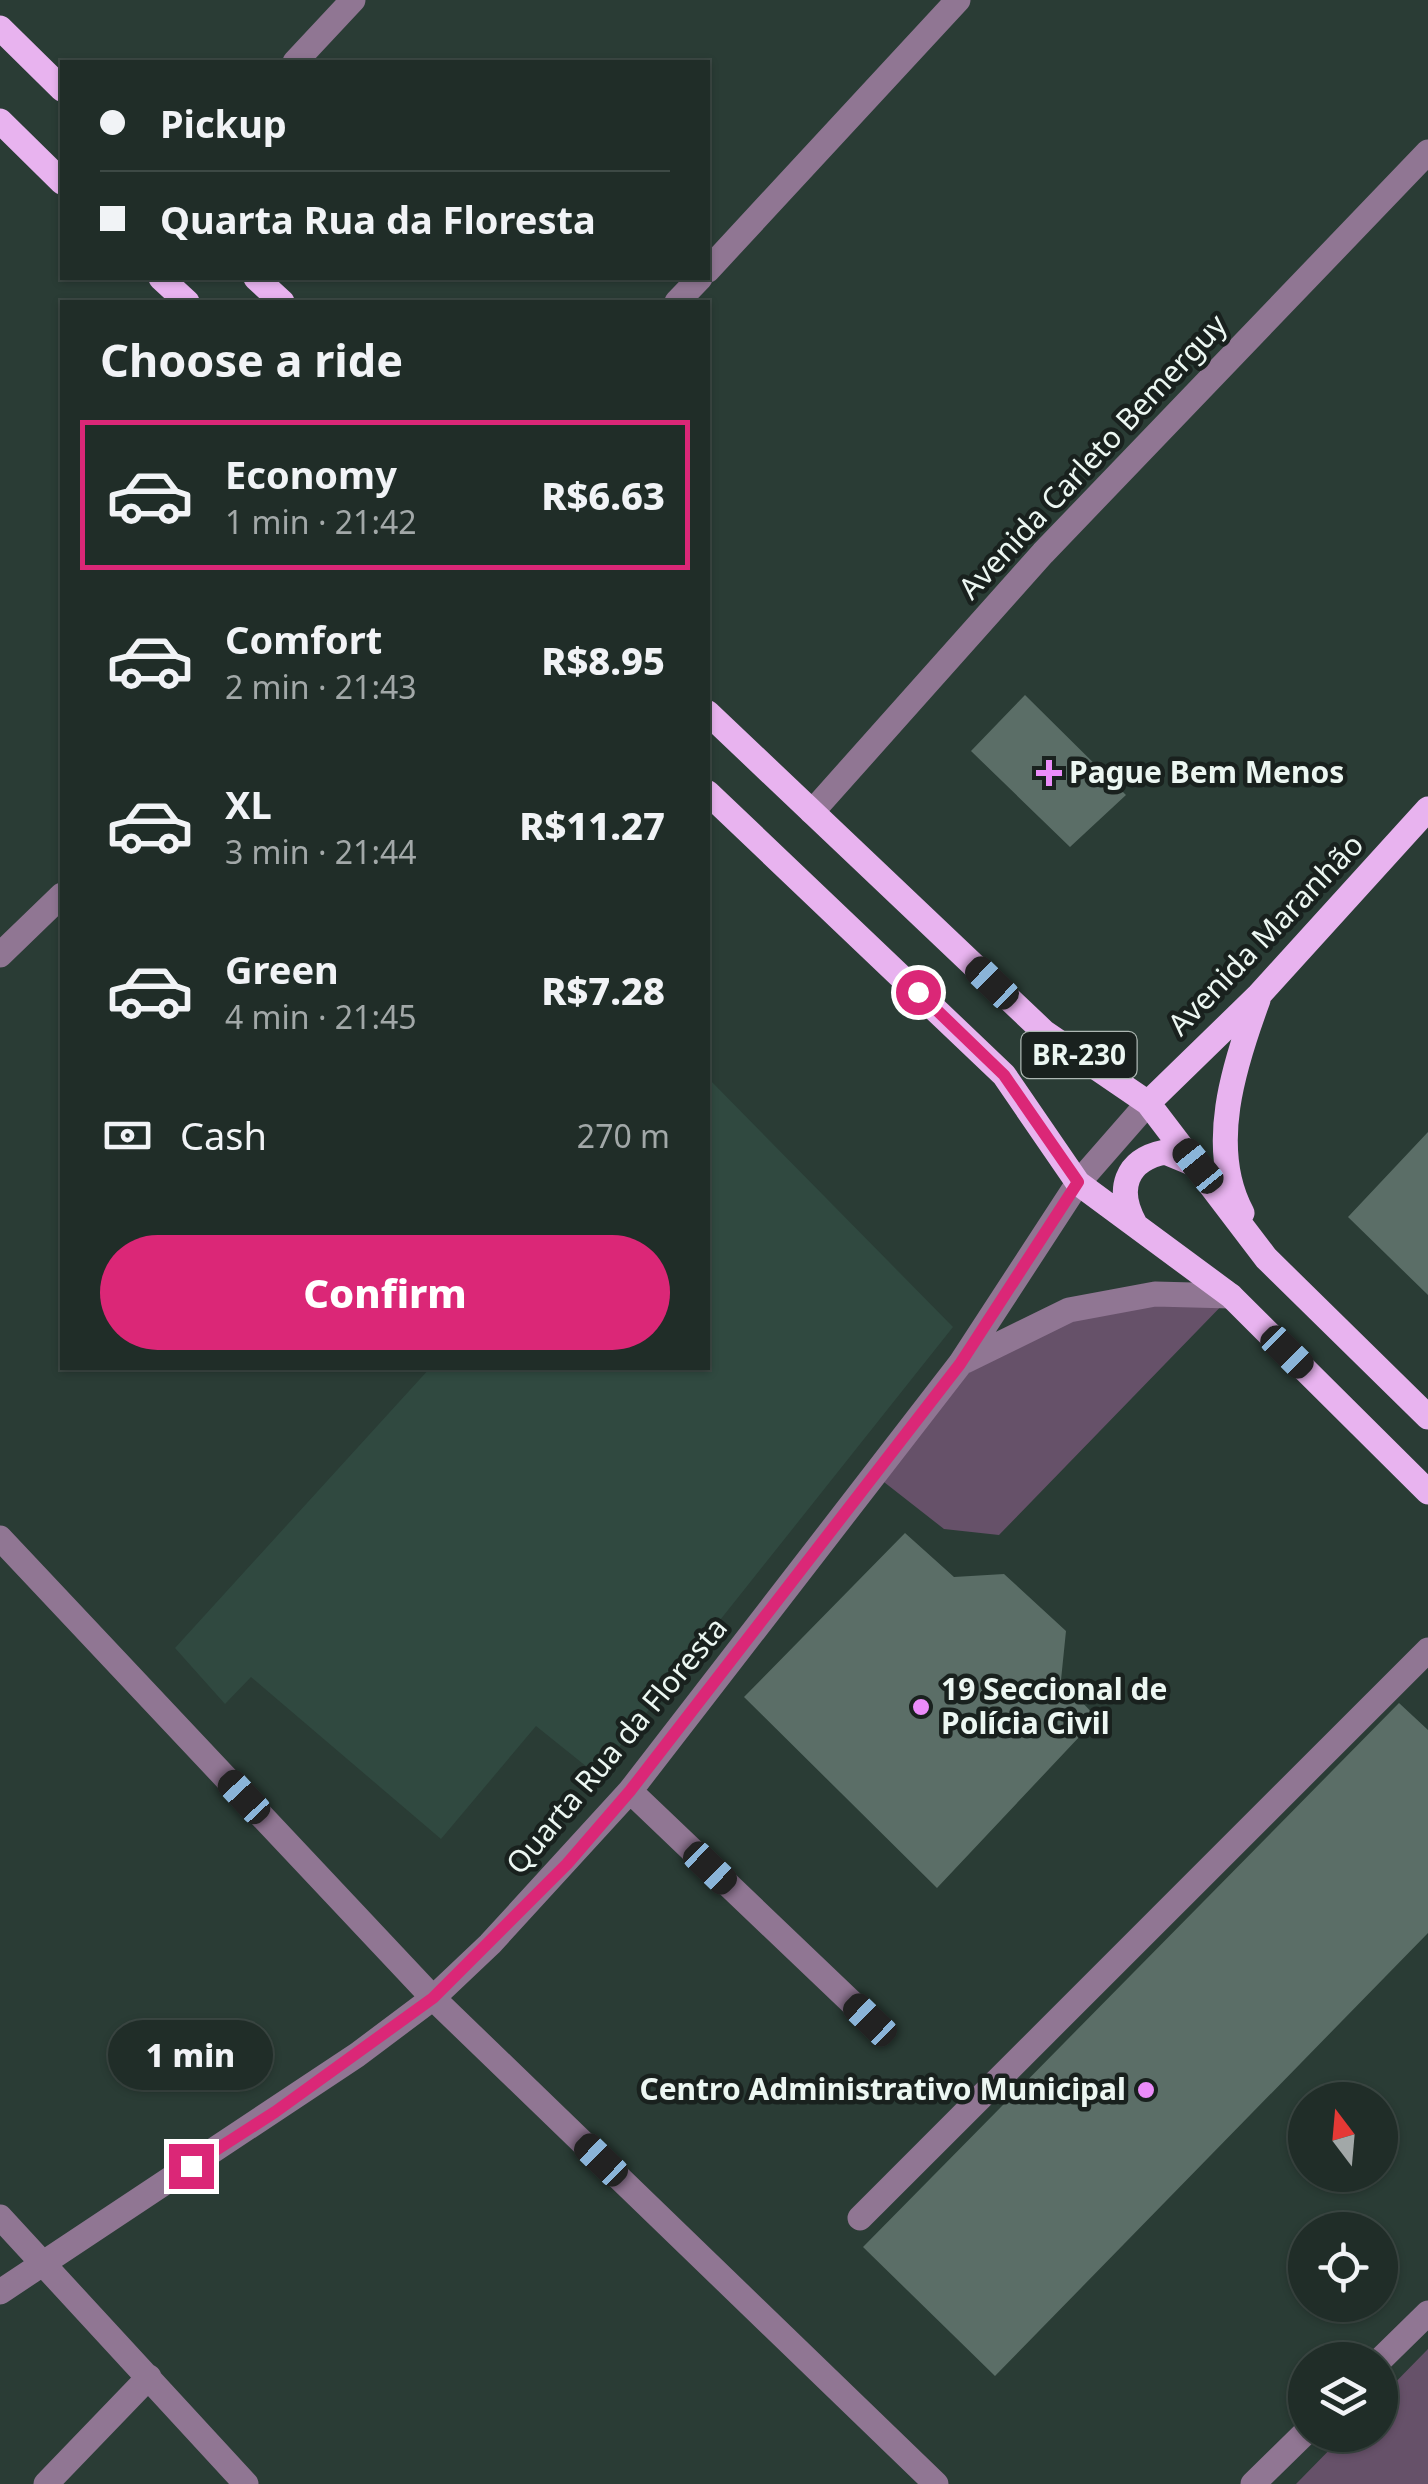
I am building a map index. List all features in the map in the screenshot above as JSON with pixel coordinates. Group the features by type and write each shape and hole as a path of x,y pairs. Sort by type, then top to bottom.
{"main road":[{"path":"0,28 60,87"},
{"path":"0,120 60,180"},
{"path":"163,280 185,300"},
{"path":"258,280 280,300"},
{"name":"BR-230","path":"710,714 1044,1032 1148,1103 1266,1258 1426,1413"},
{"name":"BR-230","path":"710,795 1004,1075 1078,1182 1231,1296 1428,1492"},
{"name":"Avenida Maranhão","path":"1148,1103 1259,995 1428,809"},
{"path":"1259,995 1232,1083 1227,1153 1234,1199 1266,1258"},
{"path":"1136,1226 1123,1195 1124,1182 1138,1162 1165,1152 1180,1154 1198,1166"}],"street":[{"path":"297,60 353,0"},
{"path":"710,268 958,0"},
{"name":"Avenida Carleto Bemerguy","path":"812,812 1057,539 1428,152"},
{"path":"679,300 698,280"},
{"path":"0,955 60,897"},
{"name":"Quarta Rua da Floresta","path":"0,2292 275,2112 433,1998 567,1864 630,1791 960,1364 1078,1182 1148,1103"},
{"path":"960,1364 1069,1310 1154,1294 1231,1296"},
{"path":"0,1538 433,1998 936,2484"},
{"path":"860,2218 1428,1650"},
{"path":"630,1791 870,2020"},
{"path":"0,2218 246,2484"},
{"path":"1398,2342 1428,2313"},
{"path":"46,2484 149,2377"},
{"path":"1253,2484 1288,2450"}],"shaded area":[{"path":"710,1080 953,1327 597,1775 536,1726 441,1839 251,1677 225,1704 175,1648 428,1370 710,1370"},
{"path":"1231,1296 999,1535 944,1529 875,1475 960,1364 1069,1310"},
{"path":"1428,2349 1428,2484 1296,2484 1327,2452 1398,2452 1398,2380"}],"building":[{"name":"Pague Bem Menos","path":"1025,695 1126,795 1070,847 971,751"},
{"path":"1428,1132 1428,1295 1348,1217"},
{"name":"19 Seccional de Polícia Civil","path":"905,1533 954,1577 1004,1574 1066,1631 1061,1680 1097,1718 937,1888 744,1697"},
{"name":"Centro Administrativo Municipal","path":"1399,1703 1428,1730 1428,1933 995,2376 863,2247"}],"place":[{"name":"Pague Bem Menos","path":"1049,773"},
{"name":"19 Seccional de Polícia Civil","path":"921,1707"},
{"name":"Centro Administrativo Municipal","path":"1146,2090"}],"route":[{"path":"191,2166 275,2112 433,1998 567,1864 630,1791 960,1364 1078,1182 1004,1075 918,992"}]}
